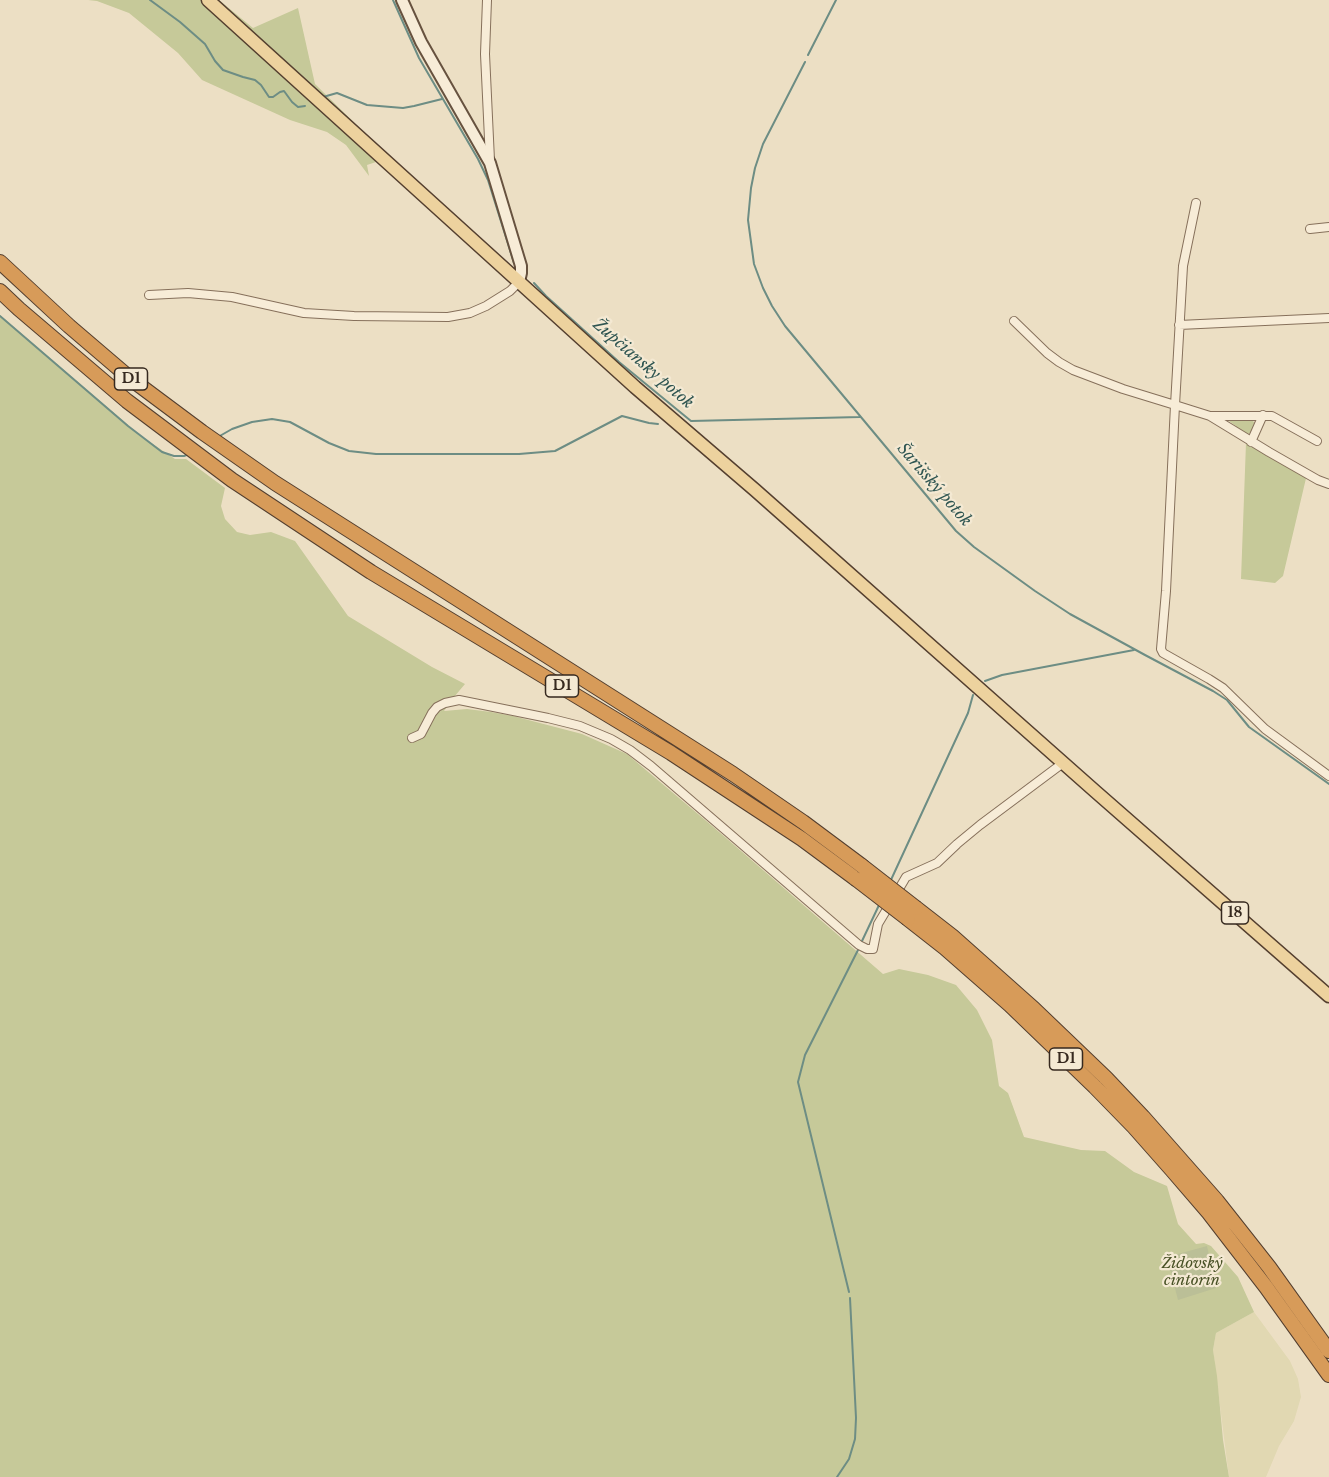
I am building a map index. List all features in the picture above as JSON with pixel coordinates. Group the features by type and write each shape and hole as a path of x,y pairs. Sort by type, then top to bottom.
{"highway":[{"name":"D1","path":"0,262 131,379 274,483 733,774 862,866 945,948 1010,1005 1134,1127 1216,1223 1266,1287 1329,1375"},
{"name":"D1","path":"0,291 126,401 263,501 371,572 671,753 802,839 856,879 952,936 1034,1009 1143,1117 1224,1210 1269,1267 1329,1351"}],"main road":[{"name":"18","path":"208,0 635,387 1329,996"}],"street":[{"path":"149,295 188,293 232,297 304,313 448,317 470,313 486,306 510,291 519,282 521,266 490,163 421,42 402,0"},
{"path":"487,0 485,54 490,163"},
{"path":"1196,203 1183,266 1161,649 1163,653 1223,688 1265,729 1329,776"},
{"path":"1310,229 1329,227"},
{"path":"1179,324 1329,318"},
{"path":"1014,321 1047,353 1066,366 1123,389 1210,416 1251,442 1329,484"},
{"path":"1210,416 1263,415 1272,417 1317,441"},
{"path":"1251,442 1263,415"},
{"path":"412,738 421,734 437,707 459,700 548,718 597,732 630,750 651,766 859,945 873,949 878,924 906,877 937,863 957,843 1063,763"}],"shaded area":[{"path":"1254,1312 1290,1361 1298,1379 1301,1397 1294,1421 1279,1446 1266,1477 1229,1477 1213,1350 1216,1333"}],"green space":[{"path":"88,0 219,0 253,28 298,8 315,84 384,152 379,161 367,165 369,176 346,145 327,132 290,120 202,80 178,53 129,13"},
{"path":"0,315 141,436 175,459 186,459 225,488 221,506 225,519 237,532 250,535 271,532 295,541 348,616 432,667 465,684 444,711 467,709 513,716 582,734 627,754 883,974 899,969 928,975 956,985 977,1010 992,1040 999,1086 1008,1093 1024,1137 1081,1150 1105,1151 1134,1172 1167,1186 1178,1224 1196,1244 1204,1243 1211,1246 1238,1277 1254,1312 1216,1333 1213,1350 1229,1477 0,1477"},
{"path":"1249,418 1255,425 1248,435 1235,431 1236,426 1226,419"},
{"path":"1252,442 1307,474 1283,576 1275,583 1241,579 1246,443"},
{"name":"Židovský cintorín","path":"1207,1246 1216,1288 1178,1300 1167,1257"}],"waterway":[{"path":"150,0 205,44 223,70 255,80 269,97 284,91 298,107 305,106"},
{"name":"Župčiansky potok","path":"393,0 419,58 488,180 514,263"},
{"name":"Šarišský potok","path":"808,55 836,0"},
{"name":"Šarišský potok","path":"805,62 763,144 751,188 748,220 754,264 763,288 785,326 956,531 974,547 1070,614 1227,700 1249,727 1329,784"},
{"path":"323,97 337,93 367,105 403,108 442,99"},
{"name":"Župčiansky potok","path":"534,283 619,362 691,421 860,417"},
{"path":"0,316 128,426 162,452 174,456 189,454"},
{"path":"218,437 252,422 272,419 290,422 349,451 376,454 519,454 555,451 622,416 658,424"},
{"path":"985,681 1002,675 1134,650"},
{"path":"890,882 968,713 973,695"},
{"path":"862,941 880,903"},
{"path":"849,1292 798,1082 805,1055 858,950"},
{"path":"837,1477 849,1459 855,1439 850,1298"}]}
